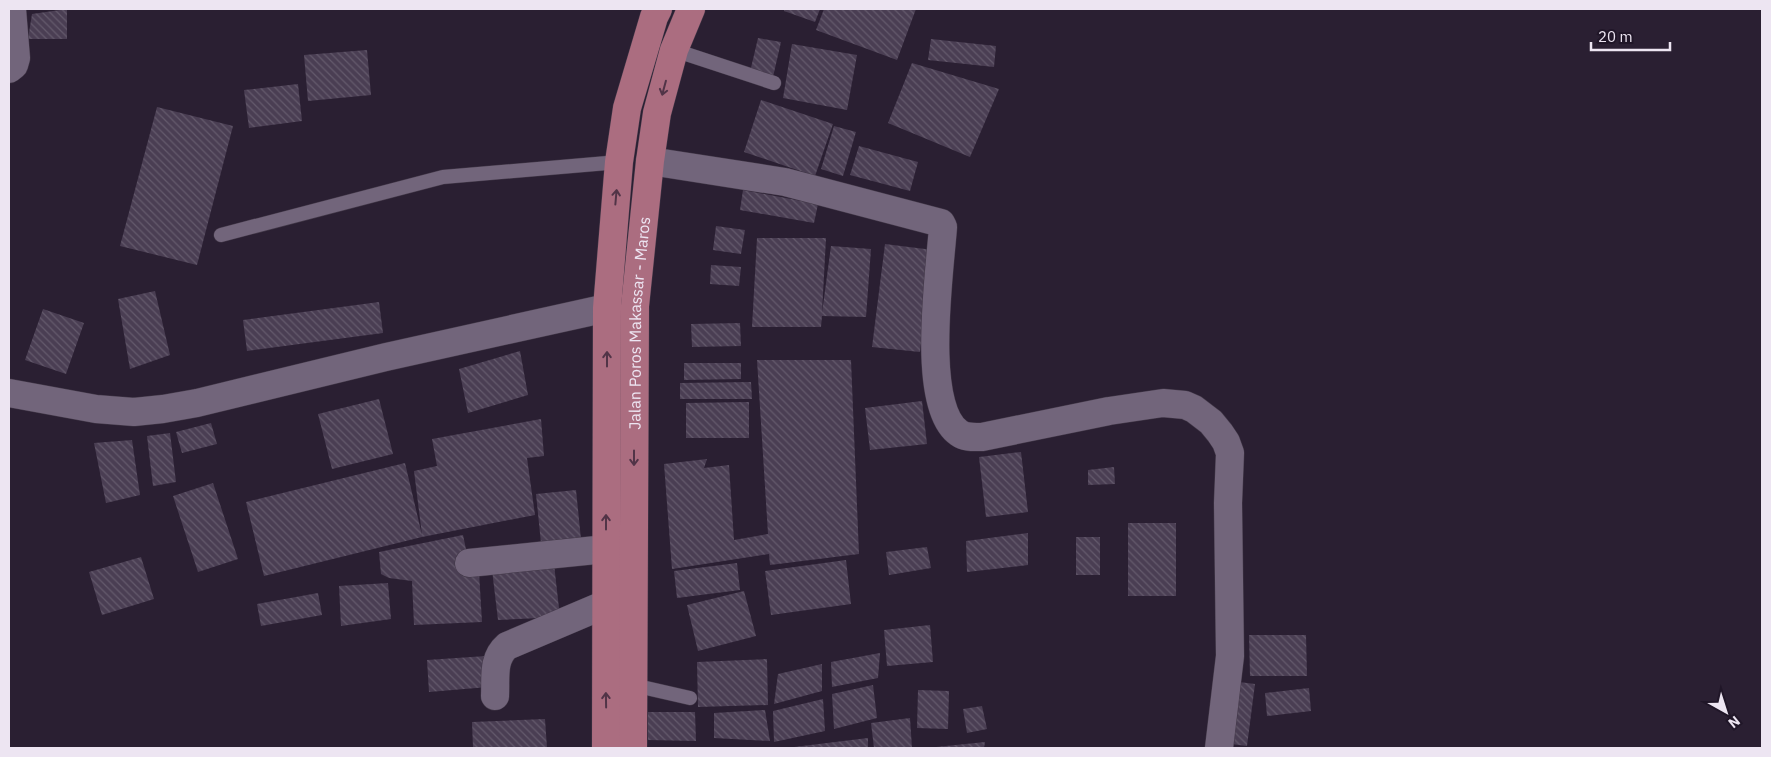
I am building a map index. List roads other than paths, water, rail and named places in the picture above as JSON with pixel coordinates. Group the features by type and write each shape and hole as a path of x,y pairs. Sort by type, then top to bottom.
{"highway":[{"name":"Jalan Poros Makassar - Maros","path":"633,748 636,306 650,161 657,113 674,50 691,9"},
{"name":"Jalan Poros Makassar - Maros","path":"606,748 607,308 619,162 627,108 653,12"}],"street":[{"path":"9,69 14,65 16,58 12,9"},
{"path":"650,161 785,182 941,223 943,227 934,353 940,398 950,424 962,435 982,437 1163,402 1184,405 1194,409 1211,422 1226,442 1230,453 1228,503 1230,656 1219,748"},
{"path":"9,393 96,409 134,412 163,409 197,403 386,357 607,308"},
{"path":"469,563 606,549"},
{"path":"495,696 496,661 500,652 507,646 606,604"}],"lane":[{"path":"674,50 763,81 774,83"},
{"path":"222,235 444,177 619,162"},
{"path":"633,685 690,698"}]}
